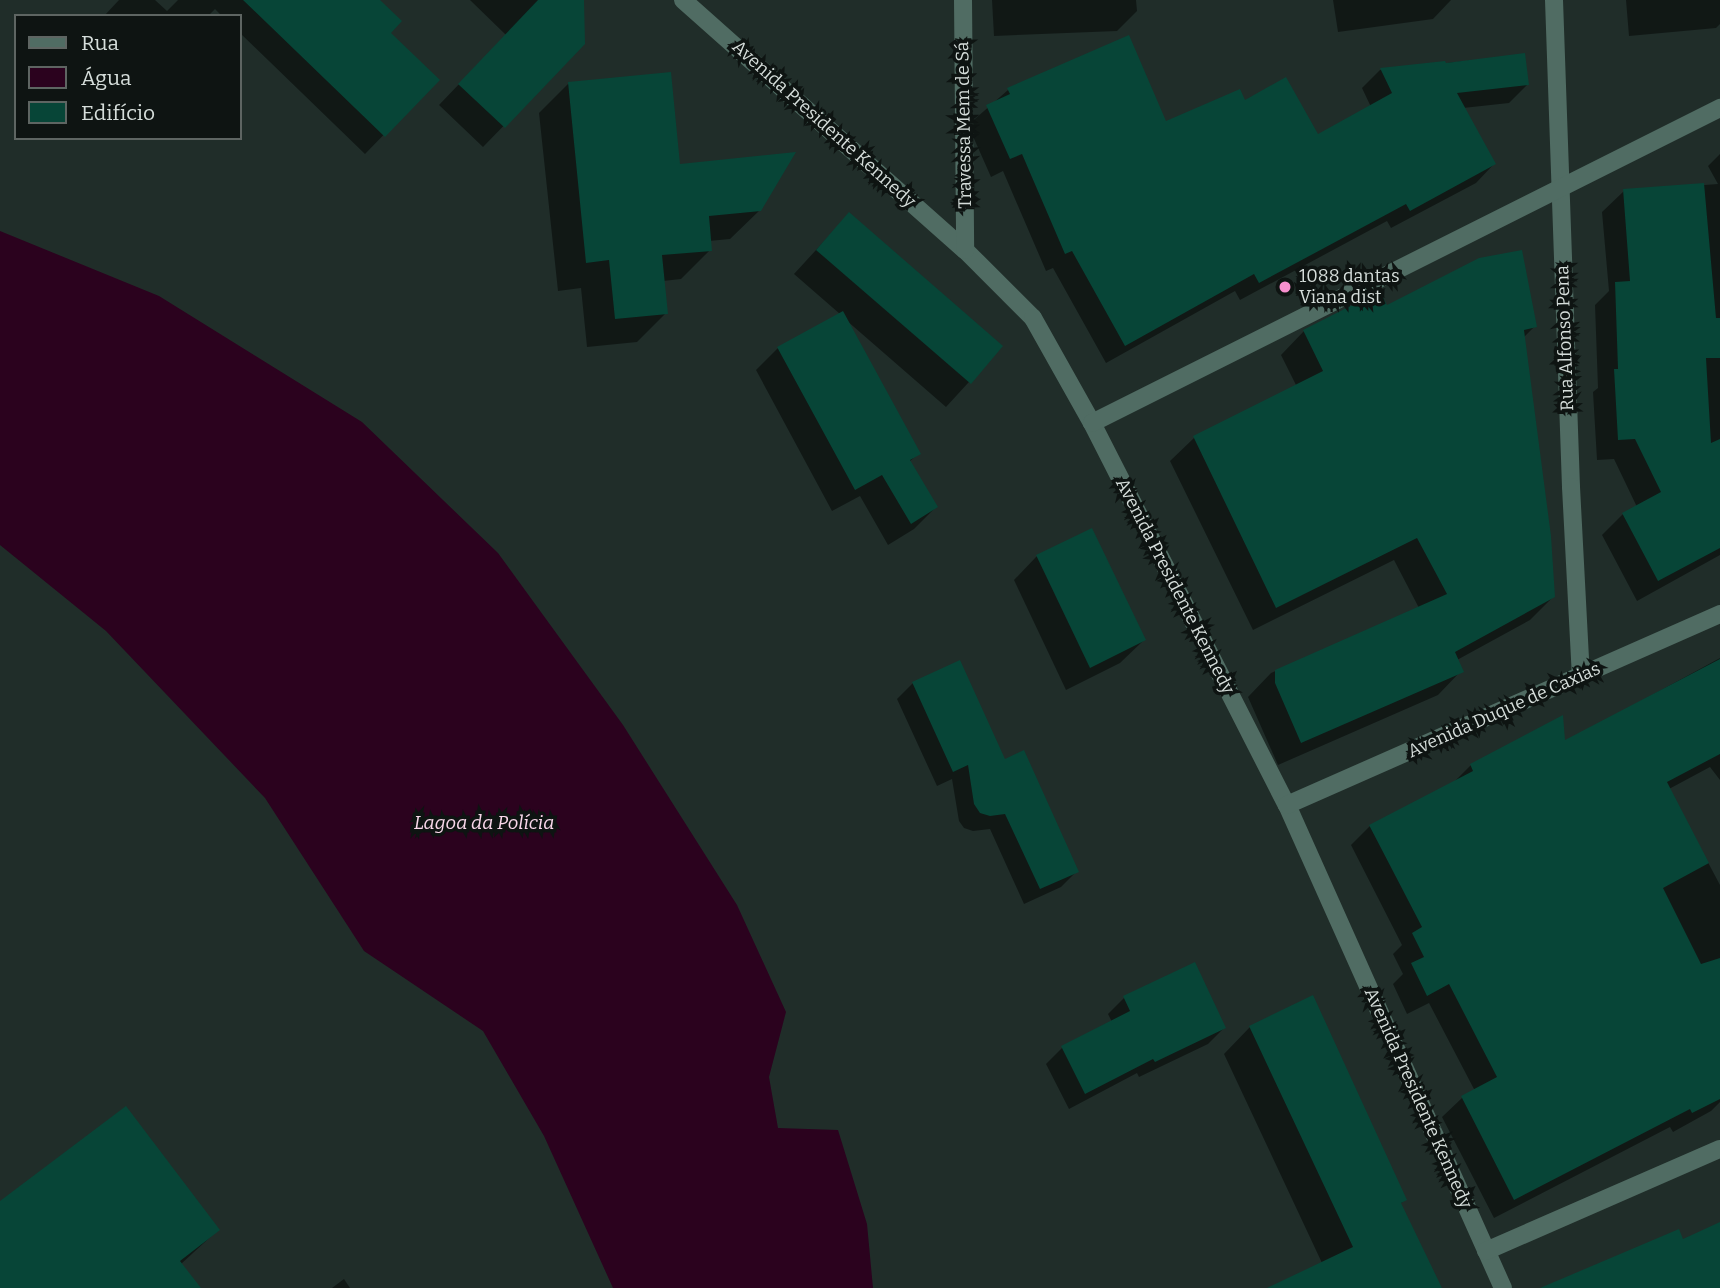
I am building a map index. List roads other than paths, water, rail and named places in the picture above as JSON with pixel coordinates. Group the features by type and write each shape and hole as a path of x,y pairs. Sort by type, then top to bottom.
{"street":[{"name":"Avenida Presidente Kennedy","path":"683,0 965,250 1034,318 1092,423 1287,805 1503,1288"},
{"name":"Travessa Mem de Sá","path":"963,0 965,250"},
{"name":"Rua Alfonso Pena","path":"1554,0 1559,187 1581,676"},
{"path":"1092,423 1720,108"},
{"name":"Avenida Duque de Caxias","path":"1287,805 1720,614"},
{"path":"1486,1251 1720,1149"}],"water":[{"name":"Lagoa da Polícia","path":"0,231 159,296 362,422 498,553 623,725 737,905 786,1012 769,1077 778,1128 838,1130 867,1224 873,1288 613,1288 544,1136 483,1031 364,951 265,798 106,631 0,545"}],"place":[{"name":"1088 dantas Viana dist","path":"1285,287"}]}
